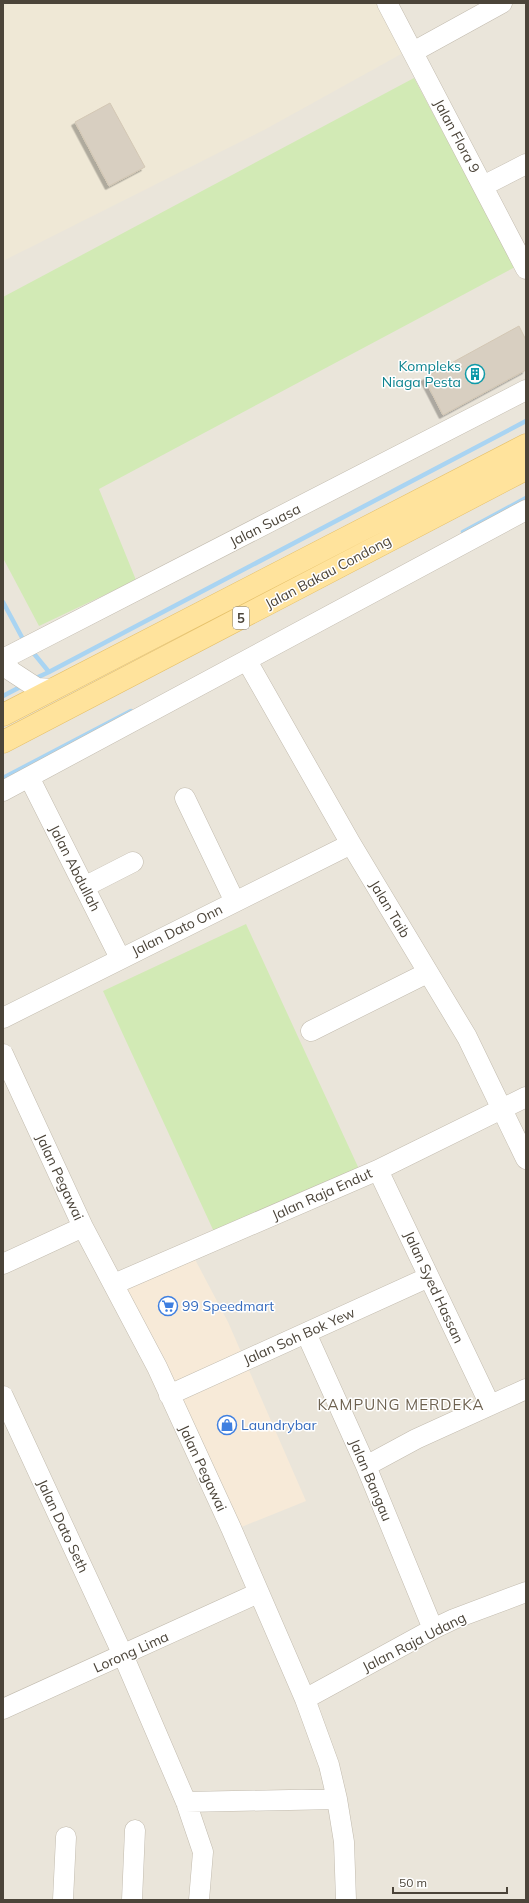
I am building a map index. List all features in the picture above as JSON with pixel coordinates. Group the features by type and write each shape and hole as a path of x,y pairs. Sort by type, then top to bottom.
{"main road":[{"name":"Jalan Bakau Condong","path":"3,715 45,688 526,445"},
{"name":"Jalan Bakau Condong","path":"3,742 526,469"}],"street":[{"name":"Jalan Flora 9","path":"387,3 526,269"},
{"path":"413,52 502,3"},
{"path":"483,186 526,164"},
{"name":"Jalan Suasa","path":"9,660 48,636 526,390"},
{"path":"3,791 526,510"},
{"path":"9,660 45,688"},
{"name":"Jalan Taib","path":"247,661 351,844 427,973 467,1037 526,1159"},
{"name":"Jalan Abdullah","path":"29,777 120,958"},
{"path":"185,798 235,902"},
{"name":"Jalan Dato Onn","path":"3,1018 120,958 351,844"},
{"path":"84,886 133,862"},
{"path":"311,1031 427,973"},
{"name":"Jalan Pegawai","path":"3,1054 84,1228 157,1366 231,1528 305,1699 329,1765 337,1799 344,1842 346,1900"},
{"name":"Jalan Raja Endut","path":"114,1284 378,1170 526,1097"},
{"name":"Jalan Syed Hassan","path":"378,1170 490,1405"},
{"path":"3,1264 84,1228"},
{"name":"Jalan Soh Bok Yew","path":"169,1395 429,1277"},
{"name":"Jalan Bangau","path":"306,1332 366,1466 433,1629"},
{"path":"366,1466 416,1439 526,1389"},
{"name":"Jalan Dato Seth","path":"3,1396 9,1424 123,1655 186,1802 203,1852 199,1900"},
{"name":"Jalan Raja Udang","path":"305,1699 433,1629 454,1619 526,1592"},
{"name":"Lorong Lima","path":"5,1704 123,1655 258,1593"},
{"path":"186,1802 337,1799"},
{"path":"132,1900 135,1830"},
{"path":"63,1900 66,1837"}],"shaded area":[{"path":"3,3 526,3 526,1900 3,1900"},
{"path":"3,3 376,3 403,53 264,130 3,261"},
{"path":"188,1246 228,1322 306,1501 224,1534 143,1362 103,1283"}],"green space":[{"path":"414,78 515,267 99,489 136,580 39,626 3,558 3,297"},
{"path":"246,924 359,1169 215,1234 103,991"}],"building":[{"path":"110,103 145,167 109,186 75,122"},
{"name":"Kompleks Niaga Pesta","path":"519,326 526,340 526,370 443,415 424,378"}],"waterway":[{"path":"31,650 49,672 526,421"},
{"path":"463,532 526,498"},
{"path":"3,602 25,643"},
{"path":"34,679 49,672"},
{"path":"3,696 22,686"},
{"path":"3,778 131,711"}],"place":[{"name":"Kompleks Niaga Pesta","path":"475,374"},
{"name":"99 Speedmart","path":"168,1306"},
{"name":"Laundrybar","path":"227,1425"}],"district":[{"name":"KAMPUNG MERDEKA","path":"401,1404"}]}
